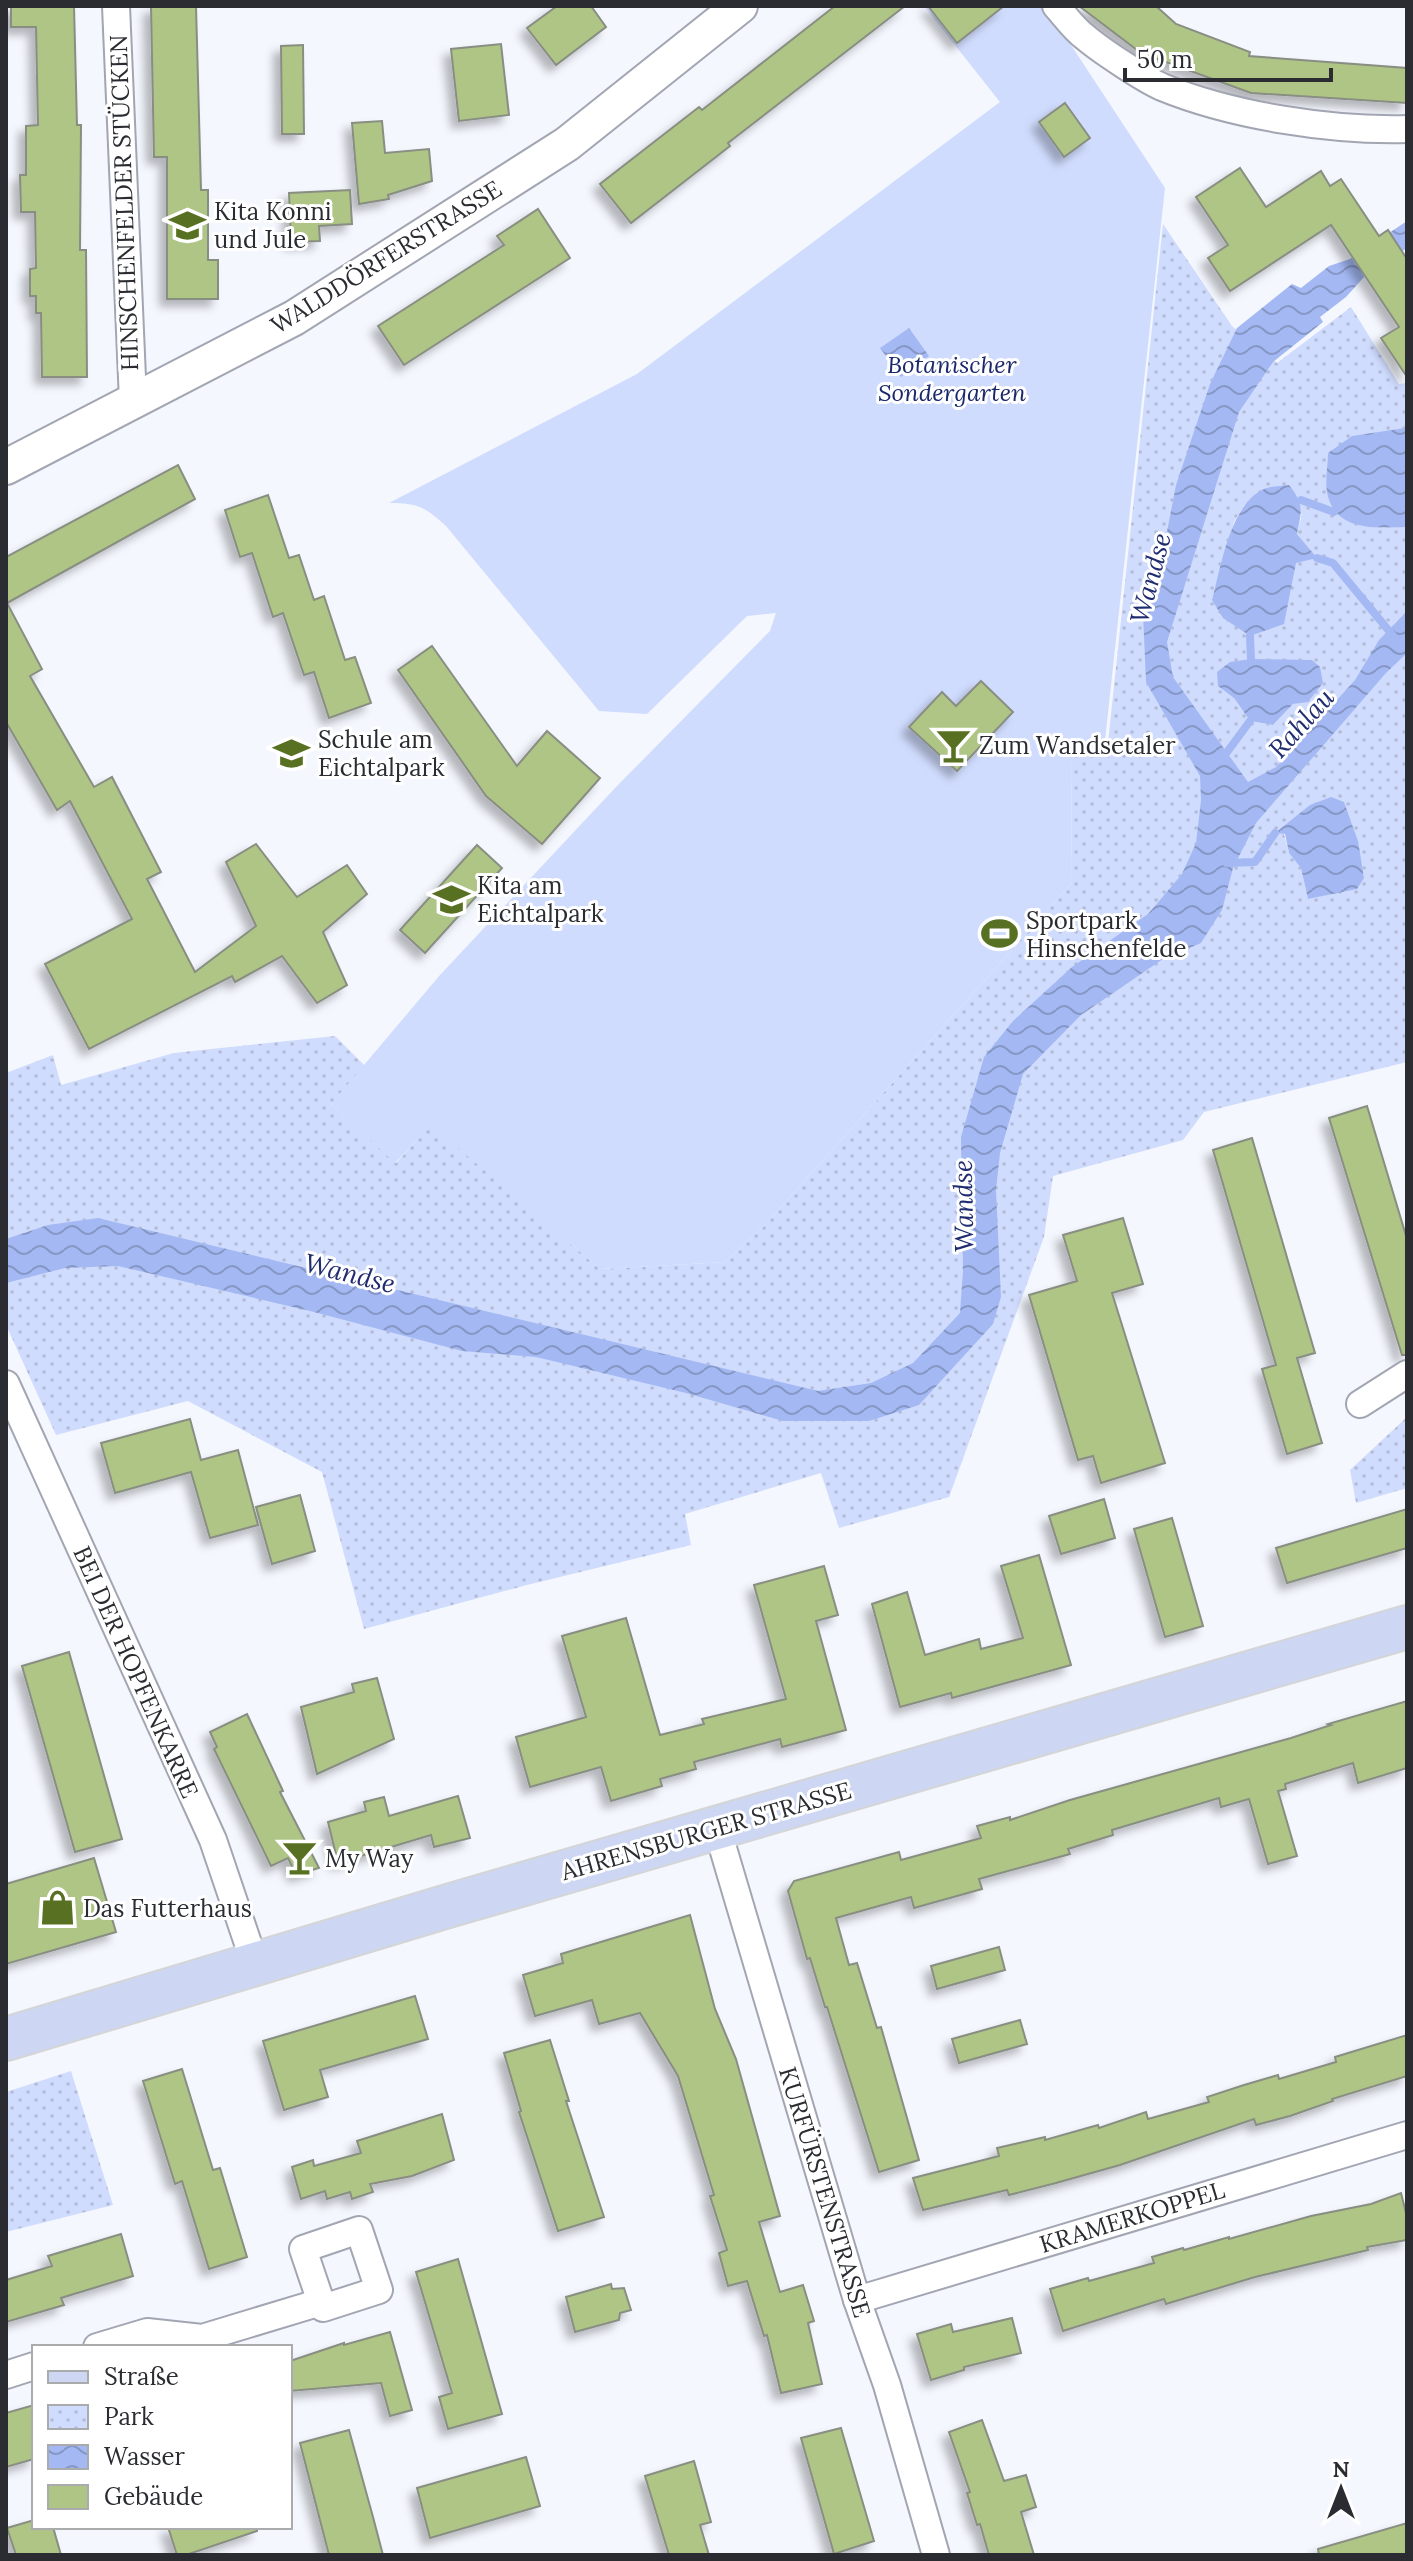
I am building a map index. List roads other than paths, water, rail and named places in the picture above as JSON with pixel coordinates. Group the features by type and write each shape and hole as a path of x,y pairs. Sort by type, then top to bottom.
{"main road":[{"name":"AHRENSBURGER STRASSE","path":"6,2039 1407,1627"}],"street":[{"name":"HINSCHENFELDER STÜCKEN","path":"116,6 133,401"},
{"name":"WALDDÖRFERSTRASSE","path":"6,467 294,318 567,144 740,6"},
{"path":"1056,6 1084,37 1159,86 1219,106 1302,122 1380,130 1407,129"},
{"path":"1360,1404 1407,1374"},
{"name":"BEI DER HOPFENKARRE","path":"6,1384 213,1840 255,1964"},
{"name":"KURFÜRSTENSTRASSE","path":"717,1828 936,2555"},
{"name":"KRAMERKOPPEL","path":"857,2300 1407,2135"},
{"path":"104,2345 147,2332 202,2338 321,2302"},
{"path":"6,2375 32,2367"}],"water":[{"name":"Wandse","path":"1407,221 1407,248 1364,277 1346,297 1320,317 1323,322 1273,362 1239,412 1167,642 1173,677 1248,782 1276,767 1355,680 1379,640 1407,611 1407,653 1386,673 1256,823 1233,868 1222,910 1201,943 1163,959 1081,1015 1023,1074 1000,1153 996,1190 1001,1297 993,1324 919,1405 869,1421 783,1421 686,1393 536,1357 462,1351 118,1266 65,1268 6,1283 6,1239 48,1225 98,1218 818,1391 871,1383 913,1363 960,1313 963,1271 961,1137 984,1057 1013,1021 1072,967 1148,914 1182,874 1196,843 1201,800 1200,776 1146,682 1143,613 1163,552 1176,485 1210,384 1237,328 1292,284 1301,288 1329,266 1350,259"},
{"path":"909,328 929,356 901,377 880,348"},
{"path":"1405,428 1407,527 1370,527 1347,521 1331,505 1327,492 1328,453 1352,436"},
{"path":"1289,485 1300,508 1297,534 1317,558 1296,563 1284,624 1250,636 1223,618 1212,600 1219,571 1235,522 1243,508 1264,489"},
{"path":"1251,659 1312,660 1320,667 1323,683 1308,702 1293,704 1273,725 1250,721 1234,698 1218,686 1217,672 1230,662"},
{"path":"1331,797 1344,802 1358,841 1364,878 1357,889 1308,899 1301,868 1289,853 1285,834 1275,833 1310,805"}],"waterway":[{"path":"1301,500 1334,512"},
{"path":"1317,558 1333,563 1394,637"},
{"path":"1250,636 1251,659"},
{"path":"1222,759 1250,721"},
{"path":"1227,863 1255,862 1275,833"}],"place":[{"name":"Kita Konni und Jule","path":"188,225"},
{"name":"Zum Wandsetaler","path":"953,745"},
{"name":"Schule am Eichtalpark","path":"292,753"},
{"name":"Kita am Eichtalpark","path":"451,899"},
{"name":"Sportpark Hinschenfelde","path":"1000,934"},
{"name":"My Way","path":"299,1858"},
{"name":"Das Futterhaus","path":"57,1908"}],"park label":[{"name":"Botanischer Sondergarten","path":"952,378"}],"water label":[{"name":"Rahlau","path":"1301,723"}]}
